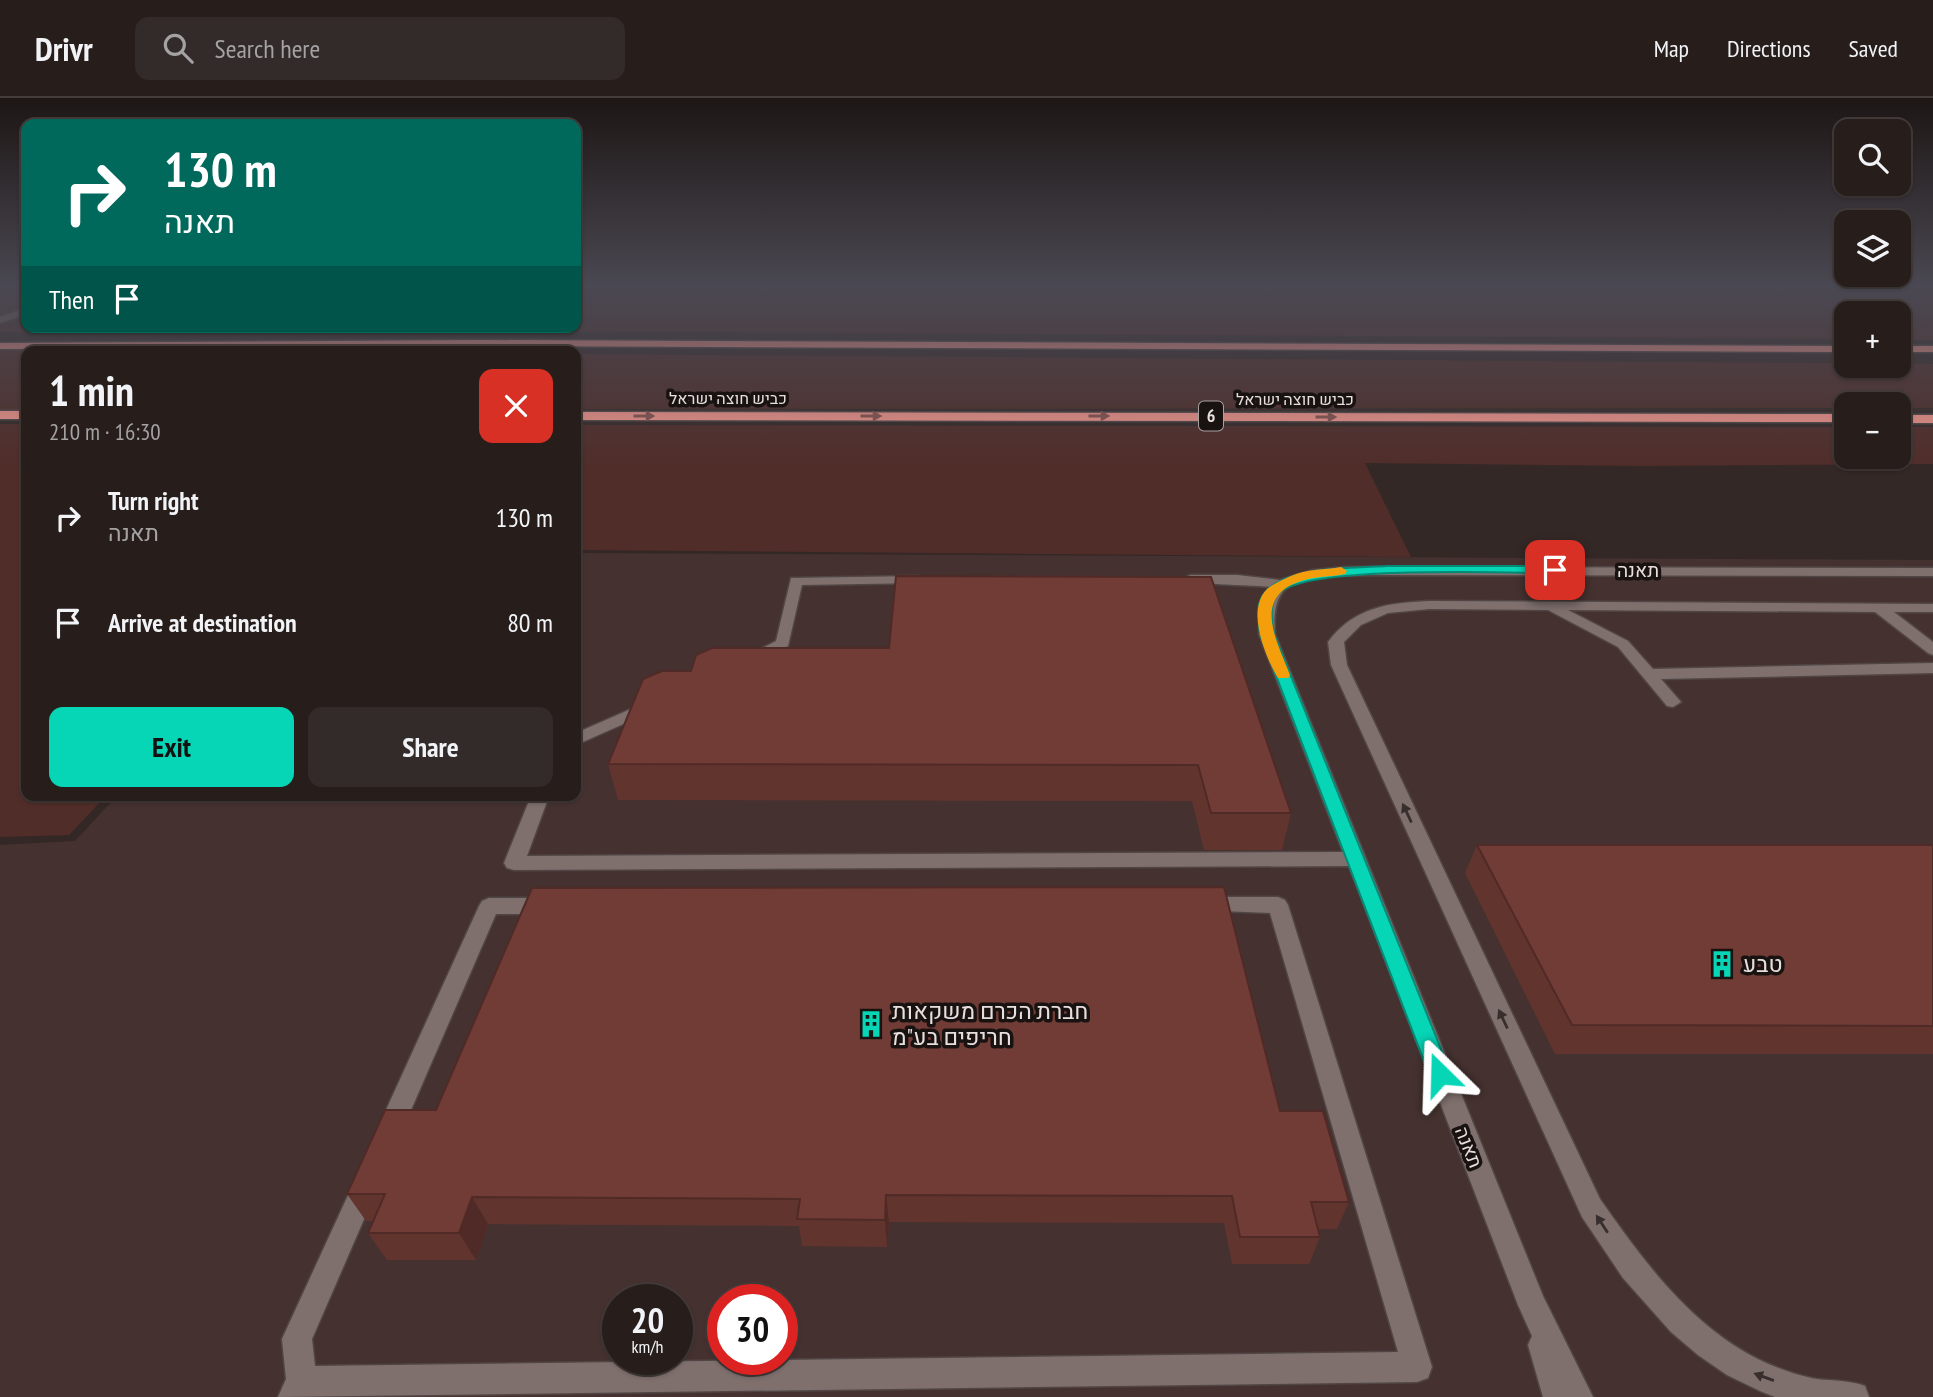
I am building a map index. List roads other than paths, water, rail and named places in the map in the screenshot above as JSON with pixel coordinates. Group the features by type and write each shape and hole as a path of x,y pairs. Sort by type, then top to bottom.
{"highway":[{"path":"1309,347 1834,349"},
{"path":"1911,349 1933,349"},
{"path":"0,415 21,415"},
{"name":"כביש חוצה ישראל","path":"581,416 1834,418"},
{"path":"1911,419 1933,419"}],"street":[{"name":"תאנה","path":"1578,1397 1532,1305 1355,859 1267,634 1264,615 1266,601 1272,591 1282,584 1318,573 1387,570 1933,572"},
{"path":"1168,579 1237,579 1282,584"},
{"path":"734,666 783,643 796,581 934,580"},
{"path":"1854,1397 1807,1393 1744,1370 1677,1320 1627,1264 1591,1208 1339,666 1336,642 1347,626 1362,615 1389,608 1429,605 1933,608"},
{"path":"1545,606 1582,621 1623,645 1673,702"},
{"path":"1878,607 1933,650"},
{"path":"1649,674 1933,668"},
{"path":"581,738 661,700"},
{"path":"538,801 514,863 1355,859"},
{"path":"572,906 489,906 297,1339 297,1389 1417,1367 1278,905 1181,905"},
{"name":"תאנה","path":"1532,1305 1558,1397"}],"place":[{"name":"טבע","path":"1722,964"},
{"name":"חברת הכרם משקאות חריפים בע\"מ","path":"871,1024"}]}
